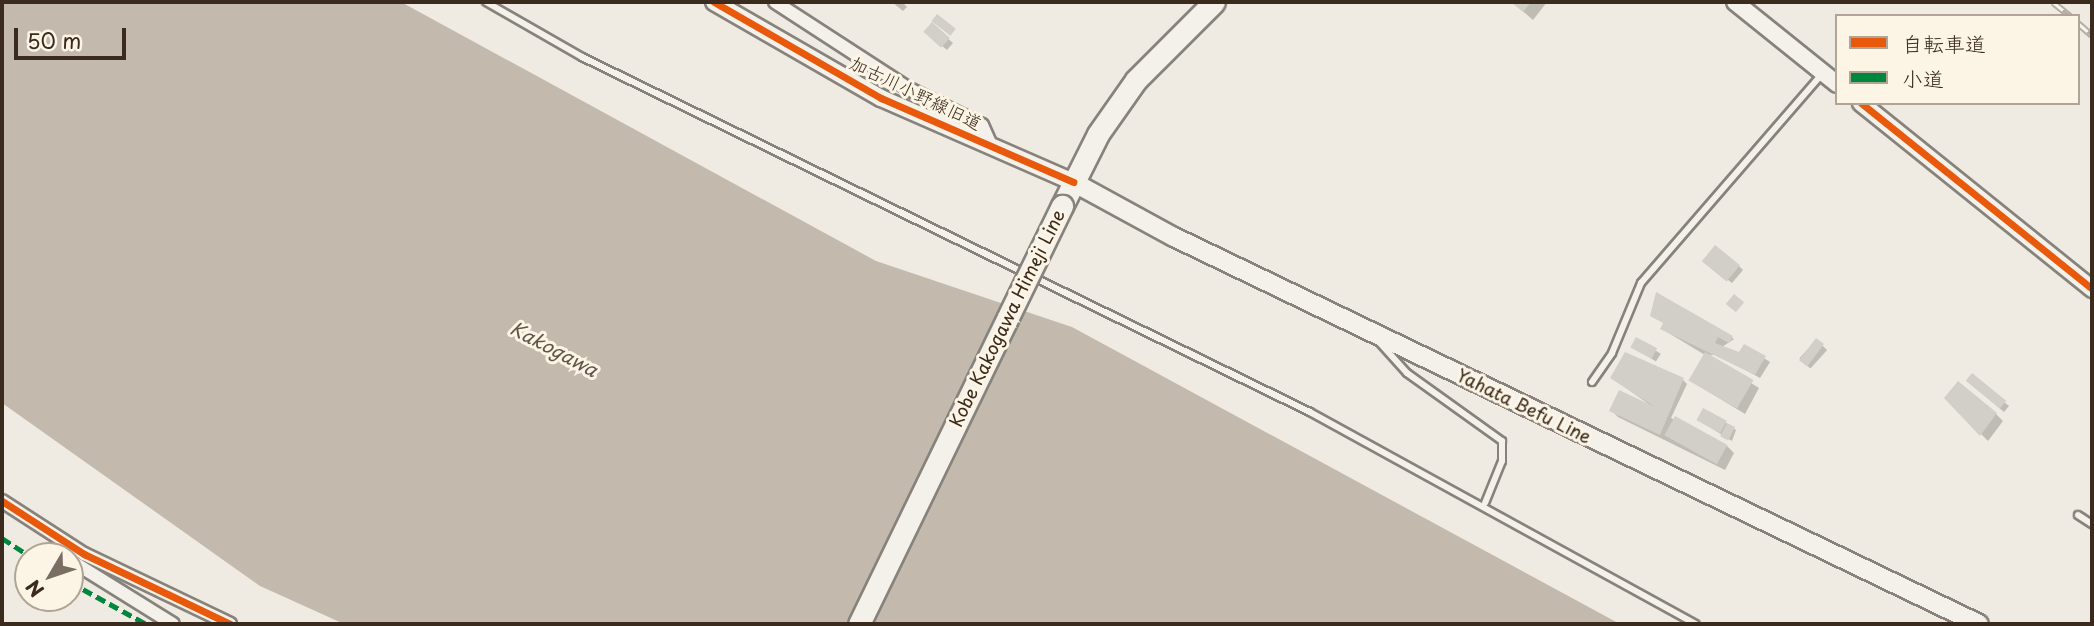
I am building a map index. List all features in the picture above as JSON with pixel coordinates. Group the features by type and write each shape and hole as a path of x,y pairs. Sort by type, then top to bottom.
{"main road":[{"name":"Kobe Kakogawa Himeji Line","path":"859,624 1073,182 1136,80 1214,2"},
{"name":"Yahata Befu Line","path":"1073,182 1370,332 1979,624"}],"street":[{"name":"加古川小野線旧道","path":"714,2 881,98 1073,182"},
{"path":"775,2 909,89 982,125 992,147"},
{"path":"1735,2 1835,82"},
{"path":"1863,105 2092,289"},
{"path":"2,501 53,542"},
{"path":"84,560 230,624"},
{"path":"84,564 173,624"}],"lane":[{"path":"486,2 582,57 1127,320 1485,503 1696,624"},
{"path":"1592,382 1612,353 1641,283 1823,73"},
{"path":"1370,332 1407,373 1502,441 1502,460 1485,503"},
{"path":"2078,514 2092,524"}],"water":[{"name":"Kakogawa","path":"2,2 401,2 876,261 1072,327 1620,624 344,624 260,586 2,403"}],"building":[{"path":"1511,2 1531,2 1523,12"},
{"path":"937,14 956,29 950,36 931,21"},
{"path":"932,22 950,38 941,48 923,32"},
{"path":"1715,245 1740,265 1727,281 1702,261"},
{"path":"1656,292 1733,336 1729,343 1718,337 1715,343 1739,352 1744,344 1766,356 1755,375 1660,329 1663,323 1650,316"},
{"path":"1734,294 1744,302 1736,312 1726,304"},
{"path":"1636,337 1657,348 1652,359 1630,348"},
{"path":"1816,338 1824,344 1807,366 1799,360"},
{"path":"1625,352 1684,378 1660,435 1609,411 1619,390 1655,407 1610,378"},
{"path":"1705,352 1753,380 1737,409 1688,381"},
{"path":"1972,373 2006,401 2000,408 1966,381"},
{"path":"1958,381 1997,413 1980,436 1944,398"},
{"path":"1703,408 1727,421 1720,433 1696,420"},
{"path":"1675,416 1727,445 1717,464 1664,435"},
{"path":"1727,423 1735,427 1728,440 1720,436"}],"railway":[{"path":"2053,2 2068,14"},
{"path":"2080,25 2092,35"}],"marked path":[{"path":"2,538 14,546"},
{"path":"84,590 146,624"}],"cycle path":[{"path":"714,2 881,98 1073,182"},
{"path":"1863,105 2092,289"},
{"path":"2,501 84,554 230,624"}]}
